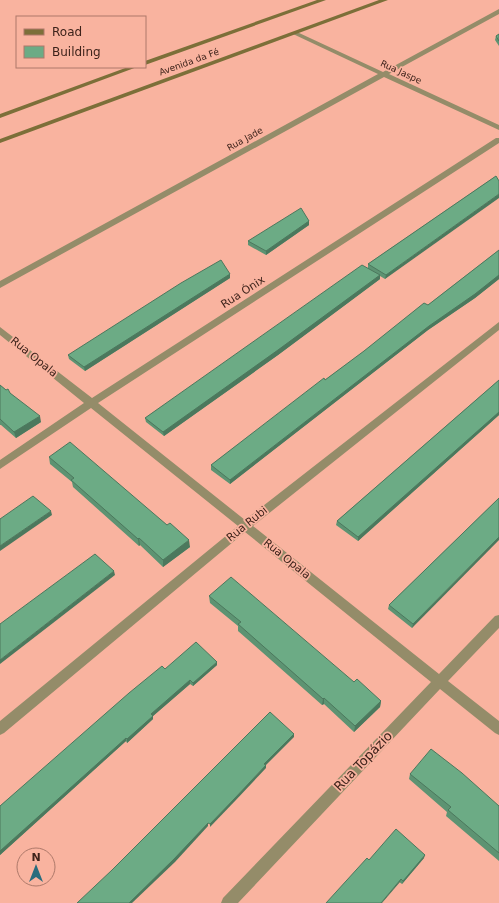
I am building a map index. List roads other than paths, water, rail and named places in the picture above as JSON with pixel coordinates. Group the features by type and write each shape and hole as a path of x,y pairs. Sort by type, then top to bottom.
{"main road":[{"name":"Avenida da Fé","path":"146,63 323,0"},
{"name":"Avenida da Fé","path":"0,141 385,0"},
{"path":"0,116 131,68"}],"street":[{"name":"Rua Jade","path":"0,285 499,11"},
{"name":"Rua Jaspe","path":"296,33 499,128"},
{"name":"Rua Ónix","path":"0,465 91,402 499,140"},
{"name":"Rua Rubi","path":"0,729 245,526 499,325"},
{"name":"Rua Opala","path":"0,330 499,729"},
{"name":"Rua Topázio","path":"228,903 499,620"}]}
